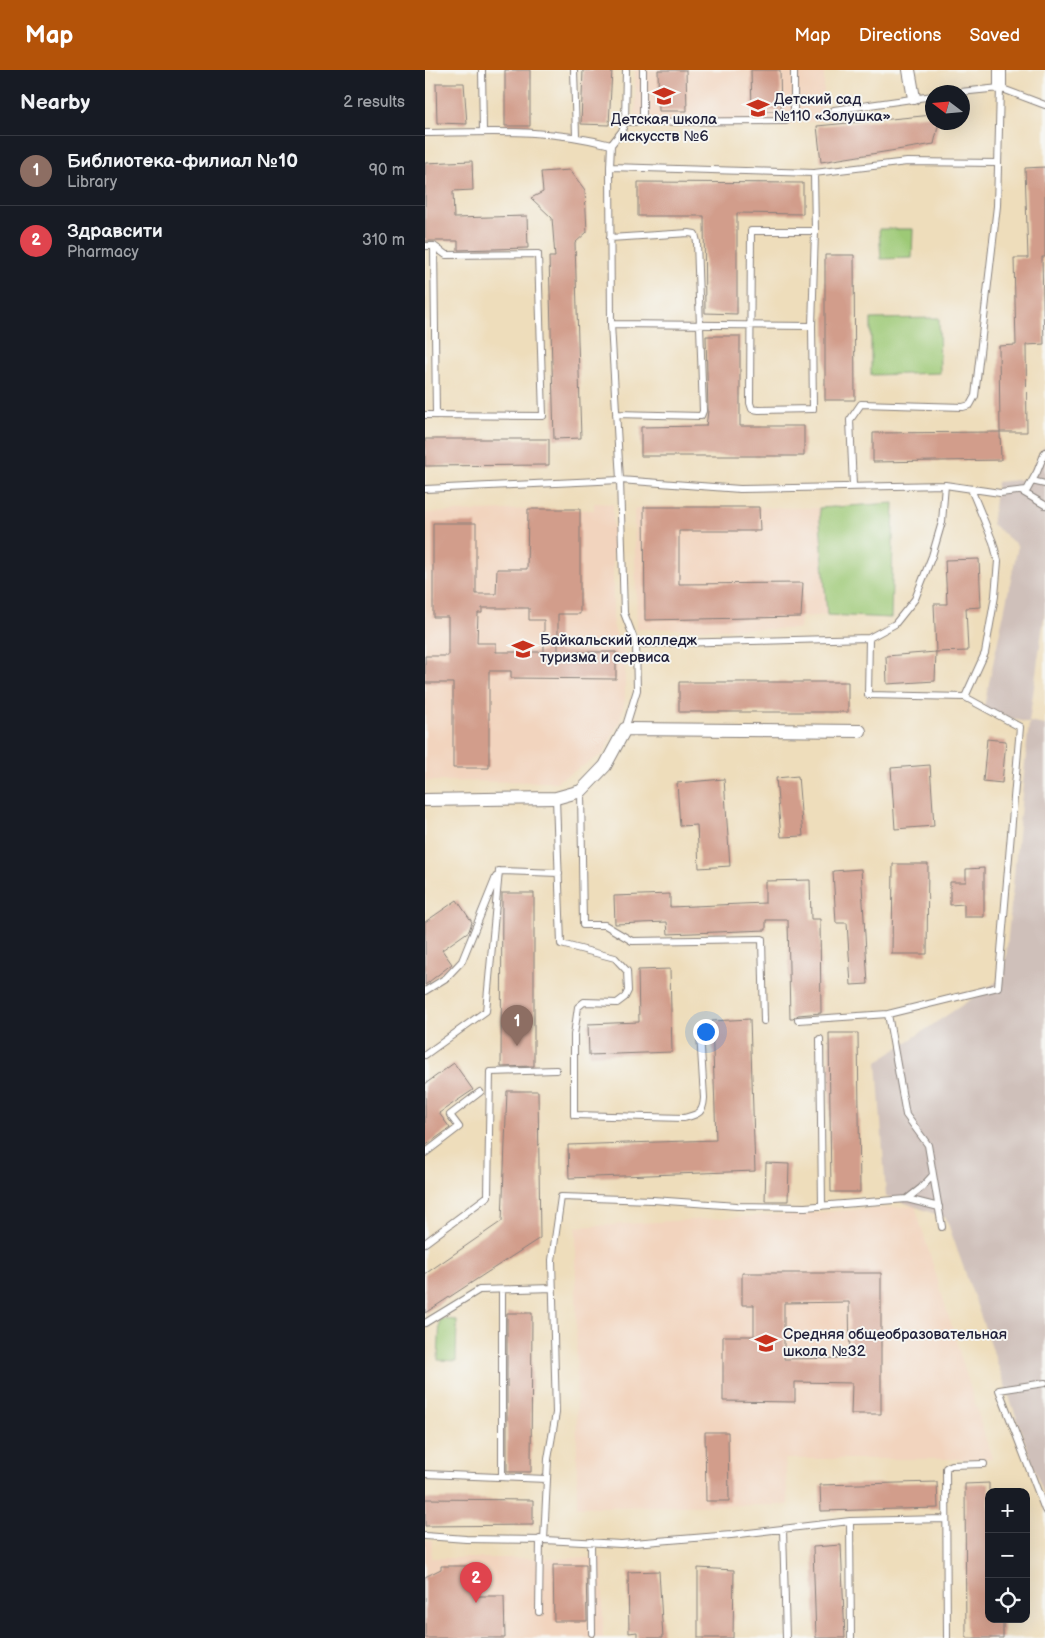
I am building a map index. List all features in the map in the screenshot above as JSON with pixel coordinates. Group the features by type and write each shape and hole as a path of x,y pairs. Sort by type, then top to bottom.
{"street":[{"path":"909,70 914,98"},
{"path":"1000,88 1001,70"},
{"path":"425,800 556,798 581,791 605,766 625,729 860,731"}],"lane":[{"path":"482,70 483,132"},
{"path":"574,70 575,136"},
{"path":"625,729 637,690 636,644 624,614 620,480 611,324 610,167 611,145 625,122 626,70"},
{"path":"643,70 643,122"},
{"path":"625,122 786,121 792,117 795,110 794,70"},
{"path":"853,486 849,420 861,404 963,407 970,405 975,396 997,206 1000,88"},
{"path":"970,91 1000,88 1045,105"},
{"path":"834,110 925,97"},
{"path":"425,133 526,132 575,136 611,145"},
{"path":"610,167 814,173 907,162 997,163"},
{"path":"814,173 815,231 811,326 813,409 752,409 750,403 751,231 815,231"},
{"path":"610,238 695,234 697,242 698,324 703,410 701,416 616,414"},
{"path":"425,246 434,246 445,255 538,254 543,416 425,415"},
{"path":"434,246 437,415"},
{"path":"611,324 811,326"},
{"path":"425,489 620,480 740,489 945,485 1000,494 1027,490 1045,452"},
{"path":"1032,481 1045,484"},
{"path":"636,644 869,638 895,624 915,599 932,556 942,522 945,485"},
{"path":"965,697 985,653 995,596 998,561 993,542 971,489"},
{"path":"1021,491 1045,505"},
{"path":"798,1020 888,1014 997,988 1020,727 965,697 868,695 869,638"},
{"path":"581,791 583,925 605,924 632,941 761,940 764,1021"},
{"path":"556,798 561,944 615,958 627,971 628,990 625,997 617,1003 584,1002 578,1007 574,1035 574,1115 684,1118 698,1114 703,1108 700,1033"},
{"path":"499,871 559,873"},
{"path":"425,991 446,978 462,961 499,871"},
{"path":"425,1055 487,1011 499,871"},
{"path":"888,1014 906,1115 928,1145 942,1227"},
{"path":"820,1038 822,1206"},
{"path":"425,1243 488,1196 490,1072 556,1070"},
{"path":"425,1153 459,1127 450,1115 480,1092"},
{"path":"907,1199 933,1175"},
{"path":"539,1612 548,1459 556,1412 552,1260 561,1197 653,1200 729,1206 805,1207 907,1199 939,1207"},
{"path":"425,1323 479,1290 553,1288"},
{"path":"502,1290 502,1477"},
{"path":"1045,1383 999,1390 1045,1510"},
{"path":"947,1638 946,1468 951,1465 984,1464"},
{"path":"425,1474 547,1479"},
{"path":"425,1536 466,1539 542,1539 621,1544 671,1541 849,1520 946,1519"},
{"path":"849,1520 851,1638"},
{"path":"783,1529 786,1638"},
{"path":"591,1542 592,1633"}],"shaded area":[{"name":"Детский сад №110 «Золушка»","path":"635,70 824,70 824,121 795,122 795,125 636,128"},
{"path":"1045,445 1045,611 1029,722 1045,725 1045,1498 946,1218 886,1196 877,1062 1004,977 1029,723 983,711 1018,546 992,524 997,482 1027,479"},
{"name":"Байкальский колледж туризма и сервиса","path":"594,503 613,504 613,624 625,656 625,700 620,721 603,754 556,782 425,781 425,513 528,509 594,510"},
{"name":"Байкальский колледж туризма и сервиса","path":"894,503 891,618 827,615 801,617 799,629 637,629 634,510 644,507 819,508"},
{"name":"Средняя общеобразовательная школа №32","path":"915,1206 992,1459 785,1459 788,1505 577,1507 576,1227"},
{"path":"425,1540 432,1540 431,1558 603,1558 603,1638 425,1638"}],"green space":[{"path":"879,229 913,229 912,258 881,259"},
{"path":"939,318 940,373 871,375 871,319"},
{"path":"894,503 891,618 827,615 819,508"},
{"path":"440,1319 457,1320 456,1361 438,1360"}],"building":[{"path":"505,70 530,70 530,126 505,126"},
{"path":"583,70 612,70 609,125 581,124"},
{"path":"658,70 686,70 687,111 659,111"},
{"path":"751,70 780,70 781,111 752,111"},
{"path":"436,83 464,83 467,124 437,123"},
{"path":"925,116 925,130 937,130 934,144 821,162 817,126"},
{"path":"472,161 473,190 453,191 454,218 527,216 528,248 458,250 458,241 425,241 425,163"},
{"path":"1045,167 1045,257 1042,257 1044,344 1026,345 1027,432 1000,432 999,346 1016,345 1014,258 1028,258 1025,168"},
{"path":"570,170 585,190 587,232 575,243 581,438 554,439 549,257 555,257 552,218 531,198 543,192 541,172"},
{"path":"638,182 803,183 803,214 737,213 737,314 705,313 704,216 638,216"},
{"path":"825,255 854,255 855,400 825,400"},
{"path":"706,336 740,336 740,426 804,426 804,456 641,456 641,427 706,426 708,411"},
{"path":"1000,432 1001,460 873,462 873,433"},
{"path":"425,439 549,439 549,465 425,466"},
{"name":"Байкальский колледж туризма и сервиса","path":"644,507 759,507 760,531 679,531 679,584 803,583 801,617 645,620"},
{"path":"528,509 580,509 580,614 558,614 558,652 616,652 616,679 511,678 511,671 489,671 489,768 453,768 453,683 425,683 425,656 448,656 448,617 433,617 433,523 476,523 476,594 496,594 497,569 527,569","holes":["482,608 529,608 529,620 544,620 544,652 496,652 496,643 477,643 478,613 482,613"]},
{"path":"979,559 981,607 966,608 968,651 936,652 934,604 947,604 945,560"},
{"path":"936,652 935,681 887,684 886,656"},
{"path":"679,682 848,682 848,712 679,712"},
{"path":"987,739 1006,741 1002,783 983,781"},
{"path":"930,765 934,826 895,829 891,768"},
{"path":"798,776 803,836 781,837 776,778"},
{"path":"724,779 730,866 699,868 697,825 680,826 677,783"},
{"path":"893,864 928,864 927,954 892,954"},
{"path":"984,868 984,917 964,917 964,904 950,905 950,882 966,882 966,869"},
{"path":"861,869 868,984 851,985 847,923 836,923 833,871"},
{"path":"810,880 811,919 820,919 821,1013 798,1015 790,1019 788,920 766,920 766,930 668,934 667,922 615,924 614,896 670,894 670,907 765,903 765,881"},
{"path":"502,893 534,893 534,1066 501,1067"},
{"path":"457,900 472,922 469,931 442,950 452,964 425,985 425,922"},
{"path":"670,969 672,1052 589,1055 588,1024 639,1022 638,970"},
{"path":"750,1019 755,1171 569,1178 568,1145 716,1140 712,1021"},
{"path":"829,1033 858,1033 860,1192 831,1192"},
{"path":"454,1063 473,1090 439,1113 450,1128 425,1146 425,1084"},
{"path":"507,1091 538,1091 540,1238 425,1313 425,1274 502,1221"},
{"path":"766,1163 789,1164 788,1201 765,1201"},
{"path":"742,1273 881,1273 881,1414 851,1414 852,1383 795,1382 795,1402 723,1401 723,1336 754,1336 754,1305 742,1305","holes":["849,1302 850,1358 784,1359 784,1303"]},
{"path":"507,1313 532,1313 531,1472 507,1472"},
{"path":"705,1432 728,1432 729,1501 706,1501"},
{"path":"937,1482 938,1508 821,1511 820,1485"},
{"path":"989,1483 989,1488 985,1488 985,1623 1003,1623 1003,1638 966,1638 965,1484"},
{"path":"425,1499 533,1500 533,1525 425,1526"},
{"path":"841,1545 845,1638 816,1638 813,1547"},
{"path":"553,1565 586,1565 587,1621 554,1621"},
{"path":"441,1566 475,1566 475,1596 504,1596 505,1638 425,1638 425,1577 441,1569"},
{"path":"698,1568 734,1570 733,1638 698,1638"},
{"path":"659,1571 663,1638 637,1638 637,1632 629,1633 628,1572"}],"place":[{"name":"Детская школа искусств №6","path":"664,96"},
{"name":"Детский сад №110 «Золушка»","path":"758,108"},
{"name":"Байкальский колледж туризма и сервиса","path":"523,649"},
{"name":"Библиотека-филиал №10","path":"517,1046"},
{"name":"Средняя общеобразовательная школа №32","path":"766,1343"},
{"name":"Здравсити","path":"476,1603"}]}
